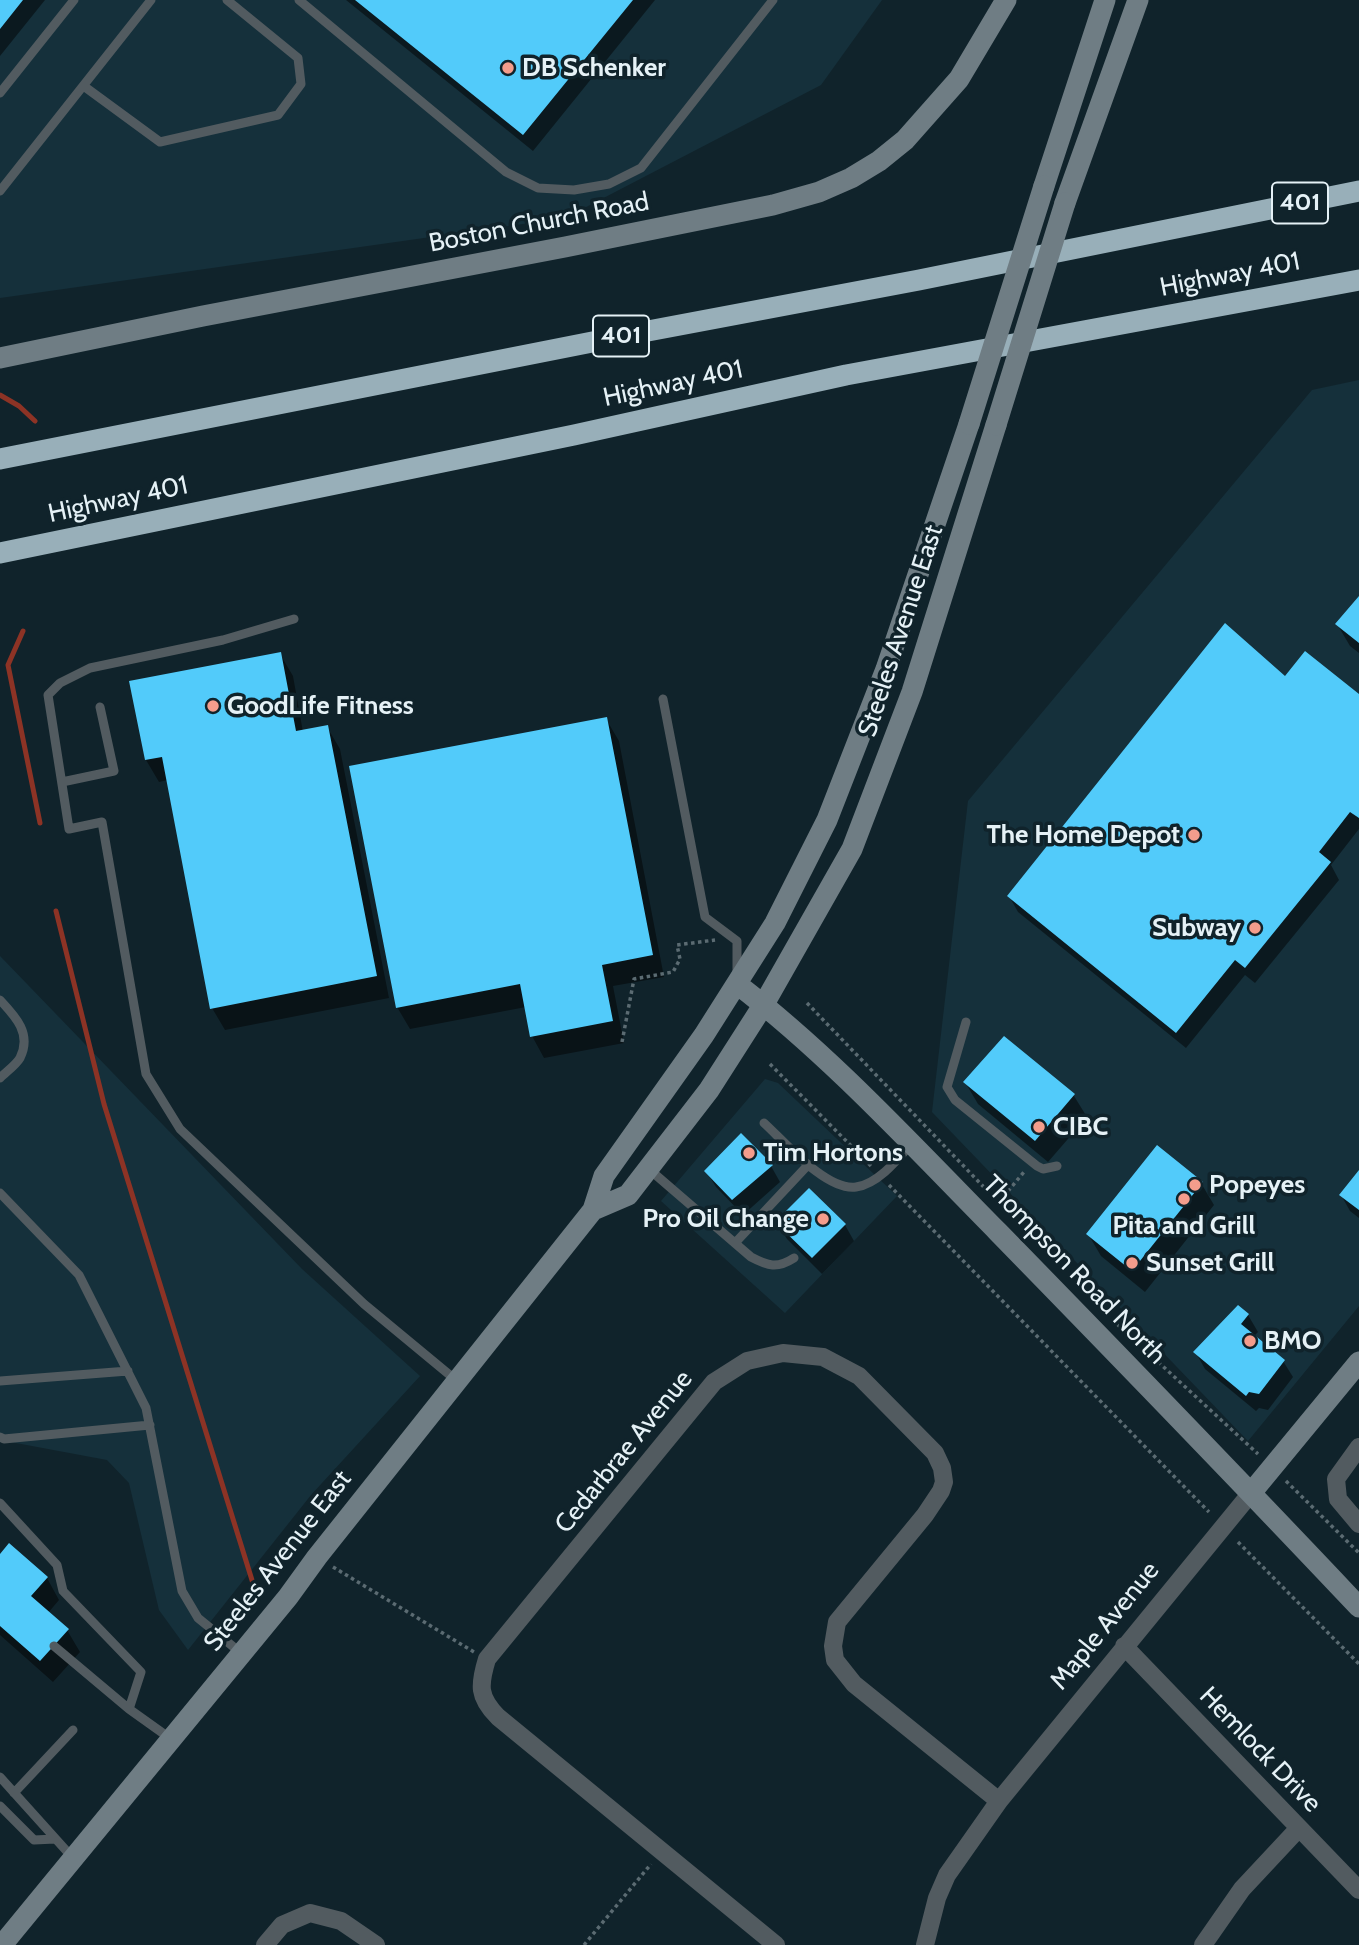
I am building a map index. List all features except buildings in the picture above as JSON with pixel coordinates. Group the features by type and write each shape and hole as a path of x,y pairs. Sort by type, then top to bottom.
{"highway":[{"name":"401","path":"0,458 933,278 1359,191"},
{"name":"Highway 401","path":"0,553 574,435 846,375 1359,280"}],"main road":[{"name":"Boston Church Road","path":"0,358 203,316 591,242 773,205 819,192 851,178 879,161 905,140 959,79 1006,0"},
{"name":"Steeles Avenue East","path":"2,1945 288,1597 593,1210 604,1176 704,1035 775,923 827,820 886,669 969,424 1105,0"},
{"name":"Steeles Avenue East","path":"593,1210 628,1195 709,1090 764,1004 852,849 912,692 1065,203 1138,0"},
{"name":"Thompson Road North","path":"737,984 764,1004 863,1094 1359,1607"},
{"name":"Maple Avenue","path":"1251,1493 1359,1362"}],"street":[{"name":"Cedarbrae Avenue","path":"487,1659 714,1382 747,1361 783,1353 823,1357 859,1376 935,1453 942,1468 944,1482 925,1515 837,1622 833,1646 835,1660 854,1684 999,1801"},
{"path":"1359,1447 1336,1479 1338,1499 1359,1524"},
{"name":"Maple Avenue","path":"925,1945 937,1898 947,1875 999,1801 1251,1493"},
{"name":"Hemlock Drive","path":"1124,1646 1359,1890"},
{"path":"487,1659 481,1678 482,1694 487,1706 776,1945"},
{"path":"1203,1945 1242,1889 1299,1828"},
{"path":"265,1945 282,1925 310,1913 341,1921 376,1945"}],"lane":[{"path":"0,93 74,0"},
{"path":"0,191 85,87 151,0"},
{"path":"85,87 160,142 278,115 301,84 298,58 226,0"},
{"path":"299,0 506,172 538,188 574,190 609,184 640,167 773,0"},
{"path":"293,619 223,640 90,668 60,683 48,695 69,829 102,822 146,1074 180,1129 364,1304 457,1381"},
{"path":"663,699 705,917 737,941 737,984"},
{"path":"62,782 114,771 100,707"},
{"path":"0,1000 17,1018 25,1037 20,1059 0,1078"},
{"path":"966,1022 947,1087 955,1100 1031,1162 1044,1169 1057,1166"},
{"path":"764,1123 808,1165 836,1185 856,1187 880,1174 891,1167 911,1144"},
{"path":"735,1243 808,1165"},
{"path":"648,1169 751,1257 765,1265 783,1265 794,1258"},
{"path":"0,1193 79,1275 146,1408 182,1591 198,1618 241,1653"},
{"path":"0,1381 128,1371"},
{"path":"0,1437 4,1439 150,1425"},
{"path":"0,1503 57,1565 63,1591 141,1672 129,1709"},
{"path":"54,1646 129,1709 171,1739"},
{"path":"14,1793 73,1730"},
{"path":"0,1777 73,1859"},
{"path":"0,1806 34,1840 55,1839"}],"path":[{"path":"622,1042 634,979 673,972 680,959 677,945 731,937"},
{"path":"807,1003 1006,1212"},
{"path":"770,1064 1209,1512"},
{"path":"999,1202 1031,1162"},
{"path":"1113,1320 1225,1421 1359,1553"},
{"path":"1238,1542 1359,1664"},
{"path":"317,1557 487,1659"},
{"path":"584,1945 661,1852"}],"shaded area":[{"path":"0,0 882,0 821,85 565,218 0,298"},
{"path":"1359,380 1359,1306 1248,1441 932,1112 968,801 1312,390"},
{"path":"0,956 302,1269 420,1376 311,1495 188,1650 159,1610 129,1483 107,1460 0,1440"},
{"path":"765,1079 778,1083 897,1196 785,1313 661,1201"}],"waterway":[{"path":"0,395 19,406 35,421"},
{"path":"23,631 8,665 40,823"},
{"path":"56,911 104,1104 256,1593"}],"place":[{"name":"DB Schenker","path":"508,68"},
{"name":"GoodLife Fitness","path":"213,706"},
{"name":"The Home Depot","path":"1194,835"},
{"name":"Subway","path":"1255,928"},
{"name":"CIBC","path":"1039,1127"},
{"name":"Tim Hortons","path":"749,1153"},
{"name":"Popeyes","path":"1195,1185"},
{"name":"Pita and Grill","path":"1184,1199"},
{"name":"Pro Oil Change","path":"823,1219"},
{"name":"Sunset Grill","path":"1132,1263"},
{"name":"BMO","path":"1250,1341"}]}
